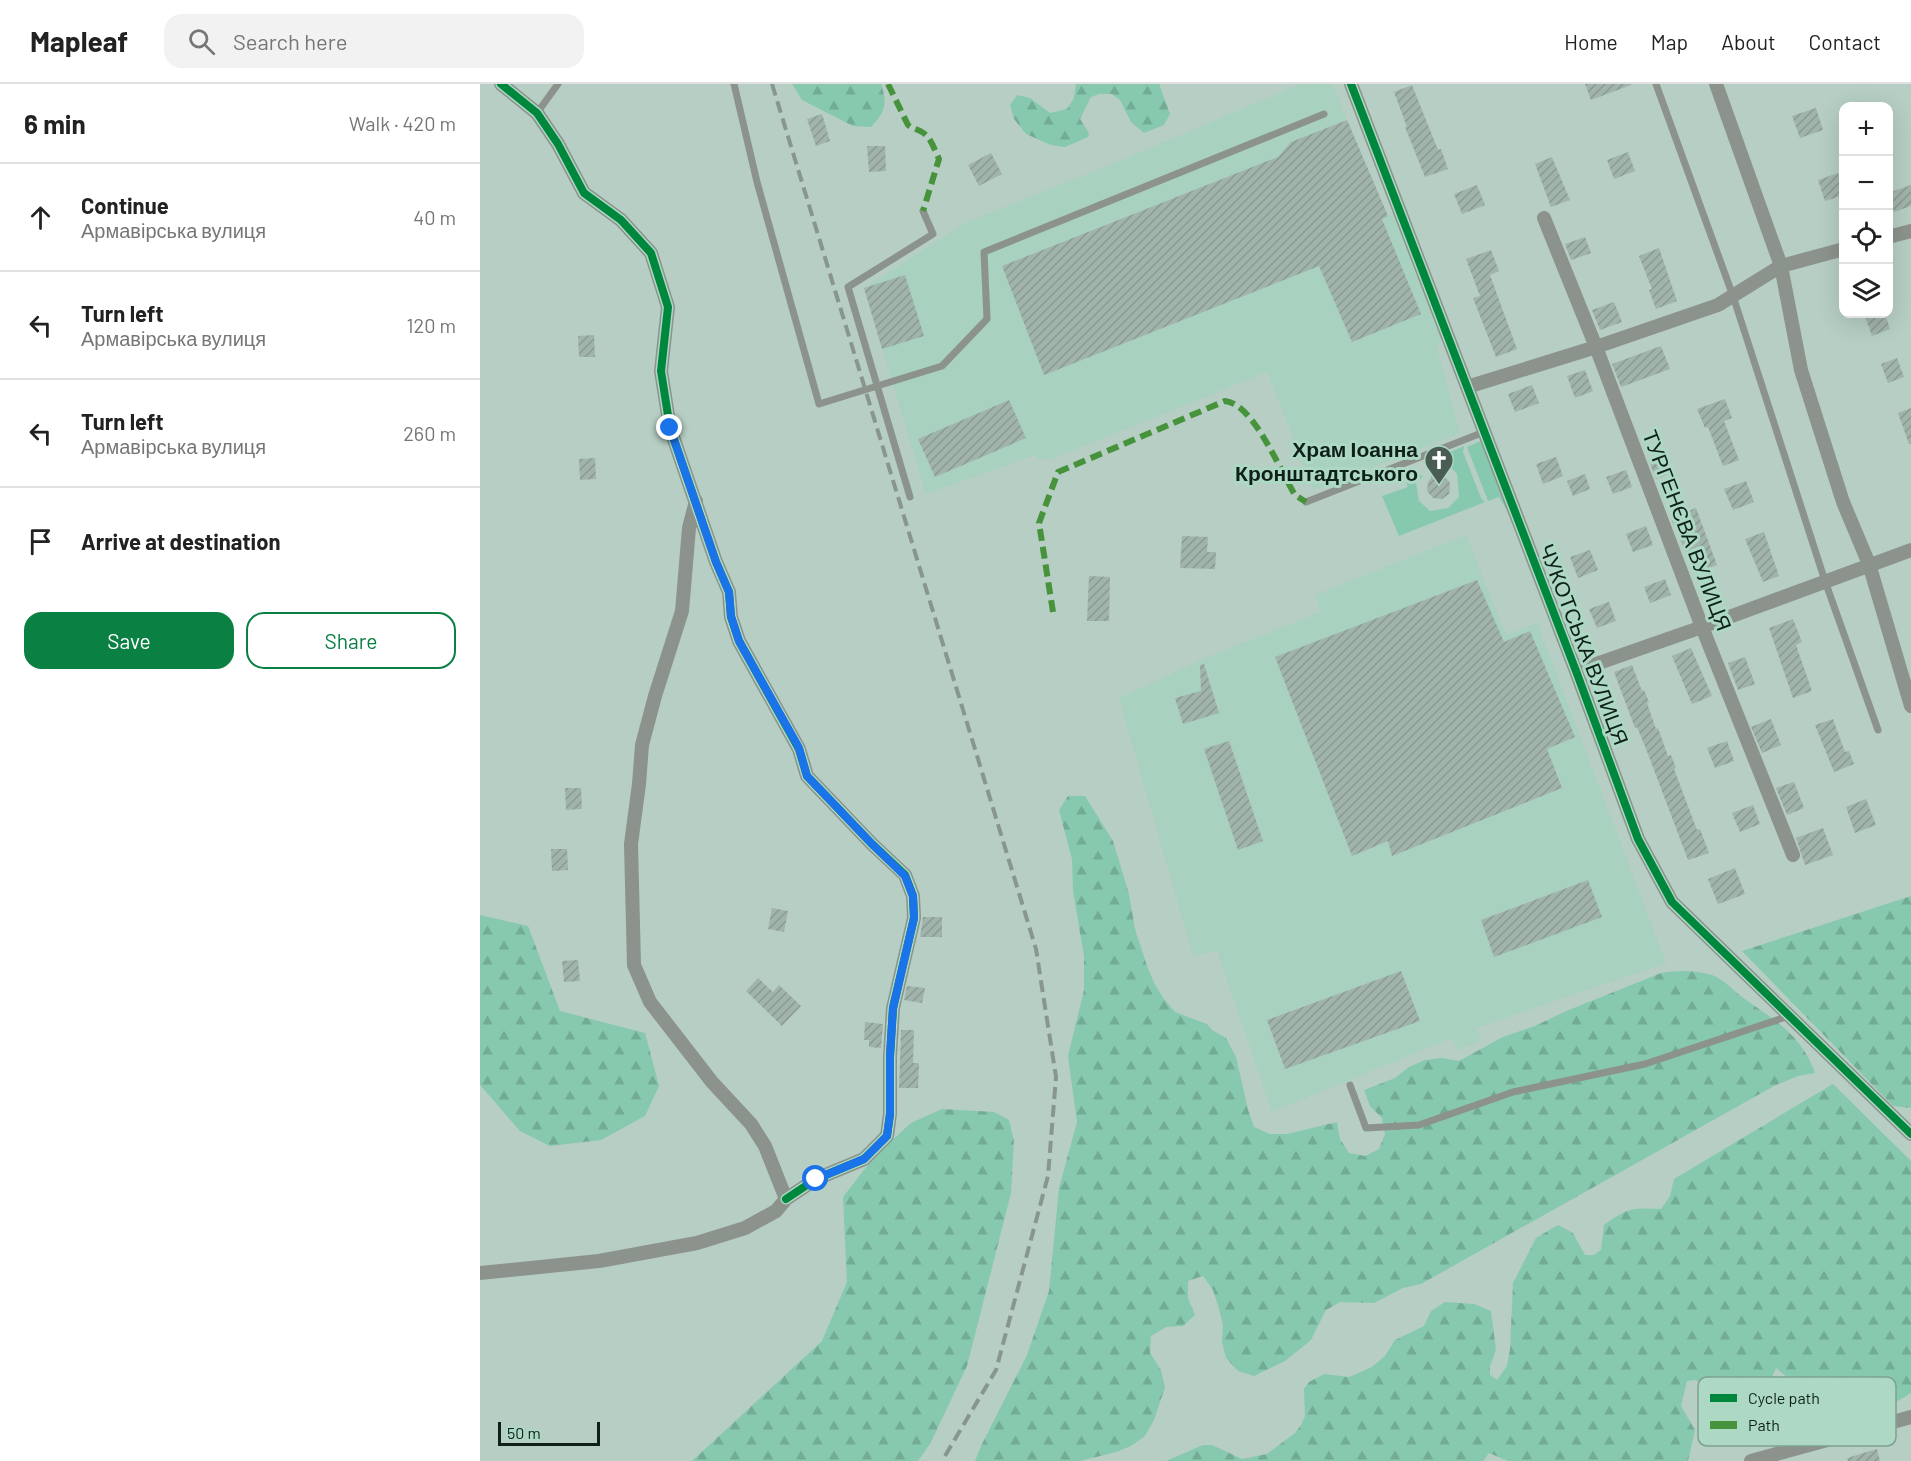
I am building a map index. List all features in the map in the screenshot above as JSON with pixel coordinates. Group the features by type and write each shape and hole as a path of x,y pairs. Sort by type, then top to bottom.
{"street":[{"path":"480,1273 599,1261 697,1243 746,1228 776,1211 786,1198 816,1179 864,1159 887,1136 890,1114 893,1008 914,918 913,896 905,876 807,776 799,748 739,641 731,616 729,592 716,562 670,428 661,371 668,307 651,253 621,220 584,193 558,144 537,113 501,84"},
{"name":"ЧУКОТСЬКА ВУЛИЦЯ","path":"1352,84 1638,839 1672,902 1911,1134"},
{"path":"1716,84 1781,266 1801,370 1843,502 1869,564 1911,706"},
{"name":"ТУРГЕНЄВА ВУЛИЦЯ","path":"1544,218 1596,346 1702,627 1793,855"},
{"path":"1893,236 1911,231"},
{"path":"1467,387 1718,304 1781,266 1839,250"},
{"path":"696,501 689,528 682,611 642,745 631,844 634,964 650,1002 712,1082 751,1124 765,1146 786,1198"},
{"path":"1576,671 1911,550"},
{"path":"1896,1421 1911,1417"},
{"path":"1751,1461 1806,1446"}],"lane":[{"path":"537,113 558,84"},
{"path":"734,84 757,182 819,404 942,366 987,319 984,252 1324,114"},
{"path":"1656,84 1732,296 1878,730"},
{"path":"910,496 848,287 933,234 923,211"},
{"path":"1306,502 1484,432"},
{"path":"1350,1085 1365,1128 1419,1125 1513,1092 1645,1064 1789,1016"}],"shaded area":[{"path":"1301,84 1332,84 1388,216 1397,212 1441,336 1437,349 1460,433 1314,490 1267,372 1049,460 1039,459 1035,455 926,494 864,288 965,223"},
{"path":"1466,535 1506,635 1537,623 1666,963 1476,1028 1482,1040 1458,1050 1452,1038 1272,1112 1217,950 1193,956 1119,698 1208,657 1321,612 1315,595"}],"green space":[{"path":"792,84 881,84 884,107 871,127 853,126 802,100"},
{"path":"1076,84 1160,84 1170,114 1164,125 1144,133 1131,122 1120,100 1112,94 1099,94 1091,97 1080,119 1089,133 1088,137 1065,147 1051,145 1026,134 1014,119 1010,105 1017,95 1030,98 1050,113 1067,109 1074,98"},
{"path":"1483,440 1509,514 1499,497 1488,501 1467,447"},
{"path":"1464,446 1463,452 1481,498 1485,502 1399,536 1382,496 1408,487 1406,482 1420,475 1423,476 1416,483 1419,501 1430,511 1448,508 1459,497 1457,474 1441,456"},
{"path":"1068,796 1085,796 1113,841 1129,894 1135,929 1155,985 1175,1012 1207,1024 1212,1030 1226,1038 1236,1057 1254,1127 1270,1134 1287,1134 1337,1122 1340,1139 1349,1153 1365,1156 1379,1149 1385,1134 1382,1118 1370,1106 1364,1090 1395,1078 1409,1067 1425,1060 1442,1058 1459,1061 1503,1037 1667,972 1699,972 1720,979 1785,1029 1802,1048 1815,1073 1798,1076 1774,1086 1421,1284 1403,1288 1374,1303 1340,1302 1326,1310 1311,1340 1285,1361 1254,1376 1238,1371 1226,1358 1222,1342 1223,1326 1213,1290 1203,1276 1188,1281 1188,1298 1195,1315 1183,1326 1166,1327 1151,1336 1150,1353 1161,1370 1165,1387 1154,1420 1145,1436 1131,1446 1116,1452 1080,1461 975,1461 1027,1355 1049,1291 1059,1188 1077,1122 1068,1056 1084,990 1084,956 1073,891 1072,859 1059,810"},
{"path":"1911,896 1911,1108 1893,1106 1742,951"},
{"path":"480,915 528,926 560,1011 645,1033 659,1086 645,1116 601,1140 550,1146 520,1131 480,1085"},
{"path":"1833,1084 1911,1161 1911,1393 1896,1402 1896,1377 1787,1377 1776,1368 1772,1377 1698,1377 1698,1381 1687,1381 1681,1406 1695,1430 1688,1461 1508,1461 1489,1453 1483,1461 1166,1461 1203,1445 1212,1445 1242,1459 1267,1454 1295,1433 1301,1425 1305,1416 1304,1389 1309,1382 1324,1374 1349,1377 1372,1367 1385,1356 1395,1340 1424,1326 1431,1311 1445,1302 1474,1304 1491,1311 1496,1350 1490,1366 1490,1375 1497,1380 1507,1366 1510,1349 1513,1283 1536,1238 1558,1225 1573,1233 1585,1255 1594,1255 1601,1250 1604,1225 1631,1210 1661,1209 1670,1196 1674,1179"},
{"path":"942,1109 994,1112 1009,1120 1014,1141 1011,1193 967,1366 930,1444 918,1461 692,1461 822,1341 847,1282 843,1197 874,1157 911,1123"}],"building":[{"path":"1585,84 1631,84 1631,85 1591,100"},
{"path":"1412,85 1448,169 1425,177 1394,92"},
{"path":"1816,108 1823,130 1800,138 1792,116"},
{"path":"822,114 830,141 816,146 807,119"},
{"path":"1347,120 1388,216 1382,219 1421,314 1352,342 1319,266 1044,375 1002,266 1278,157 1291,142"},
{"path":"867,146 885,146 886,171 869,172"},
{"path":"1628,152 1635,171 1614,179 1607,160"},
{"path":"991,153 1002,174 979,186 968,165"},
{"path":"1552,157 1570,200 1551,207 1535,164"},
{"path":"1838,173 1839,197 1825,201 1818,180"},
{"path":"1477,185 1485,205 1462,214 1454,194"},
{"path":"1911,185 1911,206 1894,212 1893,191"},
{"path":"1585,237 1591,253 1571,260 1565,244"},
{"path":"1659,248 1677,301 1656,309 1649,290 1652,289 1639,256"},
{"path":"1491,250 1499,271 1490,275 1517,349 1496,357 1473,298 1480,296 1466,259"},
{"path":"905,275 924,336 882,349 864,288"},
{"path":"1614,302 1622,322 1600,330 1592,310"},
{"path":"1865,318 1886,318 1890,329 1872,336"},
{"path":"594,335 595,357 579,357 578,336"},
{"path":"1661,346 1670,369 1621,387 1612,364"},
{"path":"1897,358 1904,377 1888,383 1881,364"},
{"path":"1585,370 1593,391 1575,398 1567,376"},
{"path":"1532,385 1539,403 1515,412 1508,394"},
{"path":"1725,399 1732,418 1724,421 1739,460 1723,466 1708,427 1705,428 1697,409"},
{"path":"1009,400 1026,438 935,477 918,439"},
{"path":"1911,408 1911,444 1909,444 1898,413"},
{"path":"1667,454 1674,472 1656,479 1649,461"},
{"path":"1556,457 1563,476 1543,484 1536,464"},
{"path":"595,458 596,479 580,480 579,459"},
{"name":"Храм Іоанна Кронштадтського","path":"1431,466 1450,484 1449,494 1442,499 1433,498 1427,491 1431,478"},
{"path":"1626,470 1632,487 1613,494 1606,477"},
{"path":"1585,474 1590,489 1573,496 1567,481"},
{"path":"1746,481 1754,502 1733,510 1724,489"},
{"path":"1696,508 1717,565 1694,573 1671,518"},
{"path":"1646,526 1653,545 1633,552 1626,534"},
{"path":"1764,532 1779,576 1763,582 1745,539"},
{"path":"1182,536 1208,537 1207,552 1216,552 1215,569 1180,568"},
{"path":"1590,550 1598,570 1578,578 1570,557"},
{"path":"1089,576 1110,577 1109,621 1087,621"},
{"path":"1665,579 1671,595 1650,603 1644,587"},
{"path":"1477,580 1504,642 1530,631 1575,737 1547,749 1562,788 1392,856 1388,841 1352,856 1275,657"},
{"path":"1609,602 1616,621 1597,628 1589,609"},
{"path":"1793,619 1802,642 1796,645 1812,691 1793,698 1769,628"},
{"path":"1691,648 1712,696 1692,704 1672,656"},
{"path":"1745,657 1755,684 1738,690 1728,663"},
{"path":"1204,664 1219,713 1183,724 1175,698 1201,691 1200,665"},
{"path":"1632,665 1649,702 1647,703 1656,729 1658,728 1668,756 1671,755 1697,830 1700,829 1709,853 1688,860 1614,672"},
{"path":"1771,719 1781,745 1762,753 1751,727"},
{"path":"1833,719 1845,752 1849,751 1854,764 1834,772 1815,725"},
{"path":"1229,741 1263,841 1238,850 1204,749"},
{"path":"1727,741 1734,761 1715,768 1707,748"},
{"path":"1794,782 1804,808 1787,815 1776,788"},
{"path":"565,788 581,788 582,809 566,810"},
{"path":"1866,799 1876,825 1855,833 1846,807"},
{"path":"1753,805 1760,824 1740,832 1732,813"},
{"path":"1823,828 1833,855 1805,865 1796,838"},
{"path":"551,849 567,849 568,870 552,871"},
{"path":"1735,868 1745,894 1718,904 1708,879"},
{"path":"1588,880 1602,917 1494,957 1481,920"},
{"path":"772,908 788,911 784,932 768,929"},
{"path":"923,917 942,917 942,937 920,937"},
{"path":"578,960 580,981 564,982 562,961"},
{"path":"1401,971 1420,1021 1285,1069 1267,1020"},
{"path":"758,978 773,992 779,985 801,1006 782,1026 746,991"},
{"path":"907,986 925,988 922,1003 904,1000"},
{"path":"865,1022 883,1024 881,1048 869,1047 869,1040 864,1040"},
{"path":"901,1030 914,1030 913,1063 919,1063 918,1088 899,1088"},
{"path":"1877,1449 1880,1461 1848,1461 1847,1458"}],"railway":[{"path":"772,84 1036,949 1056,1077 1048,1176 996,1370 942,1461"}],"marked path":[{"path":"888,84 908,125 928,137 939,159 923,211"},
{"path":"1053,612 1039,523 1058,472 1225,401 1236,405 1256,426 1295,495 1306,502"}],"cycle path":[{"path":"501,84 537,113 558,144 584,193 621,220 651,253 668,307 661,371 670,428 716,562 729,592 731,617 739,641 799,749 807,776 905,875 913,896 914,918 893,1008 890,1114 887,1136 864,1159 816,1179 786,1199"},
{"path":"1351,84 1638,839 1672,902 1911,1134"}],"place":[{"name":"Храм Іоанна Кронштадтського","path":"1439,486"}],"route":[{"path":"670,428 716,562 729,592 731,616 739,641 799,748 807,776 905,876 913,896 914,918 893,1008 890,1114 887,1136 864,1159 816,1179"}]}
